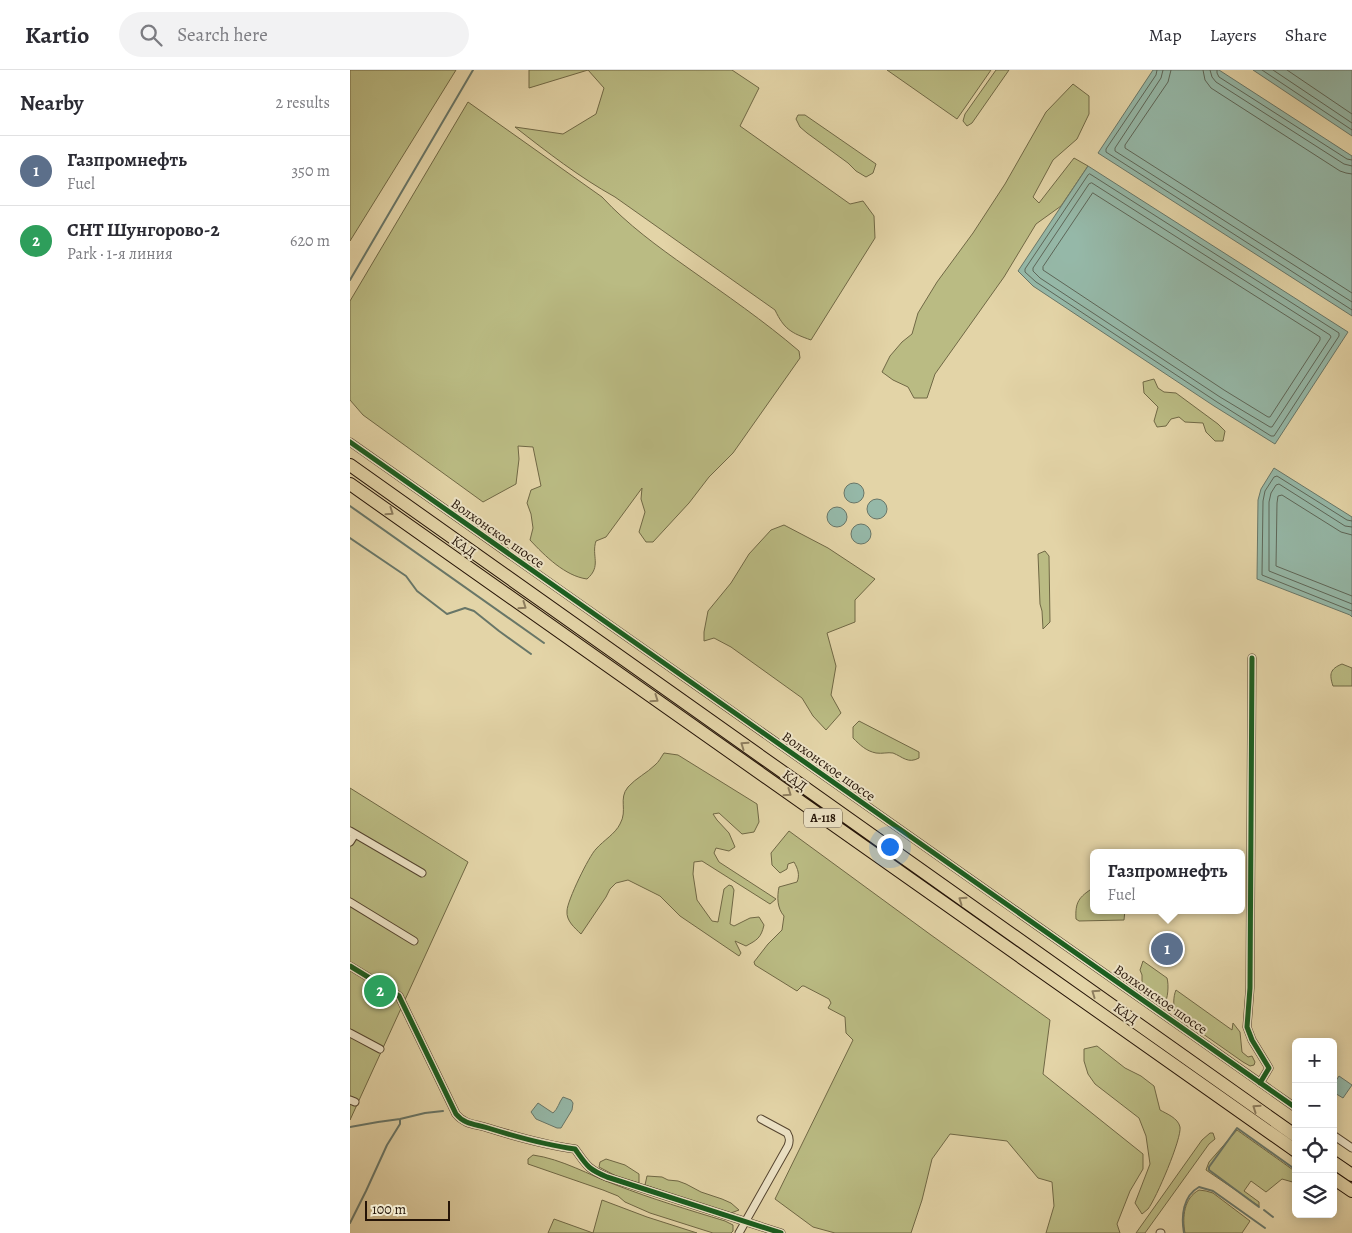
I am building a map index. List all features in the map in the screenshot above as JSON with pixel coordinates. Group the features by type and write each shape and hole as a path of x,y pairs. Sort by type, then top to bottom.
{"highway":[{"name":"КАД","path":"350,465 1292,1133"},
{"name":"КАД","path":"350,484 1292,1149"},
{"path":"1337,1165 1352,1175"},
{"path":"1337,1181 1352,1191"}],"street":[{"name":"Волхонское шоссе","path":"350,442 1292,1105"},
{"path":"1252,658 1250,988 1247,1027 1252,1040 1269,1068 1260,1083"},
{"path":"350,842 352,832 422,873"},
{"path":"350,902 414,942"},
{"path":"350,966 400,996 453,1108 465,1122 515,1137 575,1149 588,1167 607,1177 781,1233"},
{"path":"350,1033 380,1049"},
{"path":"740,1233 790,1141 787,1133 761,1119"},
{"path":"1337,1138 1352,1148"}],"green space":[{"path":"350,70 456,70 350,241"},
{"path":"529,70 588,70 529,88"},
{"path":"588,70 732,70 759,88 740,126 850,204 863,201 874,216 875,238 811,340 789,330 775,310 615,197 563,164 515,127 563,134 596,114 604,88"},
{"path":"887,70 991,70 957,119"},
{"path":"996,70 1009,70 972,123 967,126 963,121 965,114"},
{"path":"1073,84 1089,96 1089,114 1077,139 1053,160 1033,197 1039,203 1074,158 1088,166 1061,206 1036,224 1004,277 935,374 927,398 914,398 908,387 882,372 890,356 912,334 918,313 937,282 973,233 1005,184 1046,112"},
{"path":"468,102 602,197 643,235 759,319 799,351 800,358 733,453 709,477 689,503 653,542 646,542 639,532 645,512 641,499 642,488 606,537 596,541 594,570 587,579 563,570 530,540 533,528 527,503 531,490 541,486 533,447 518,446 519,459 516,484 483,502 363,415 350,400 350,301"},
{"path":"798,115 805,115 876,164 873,173 866,177 856,171 800,127 796,119"},
{"path":"1154,379 1158,388 1164,392 1176,393 1218,424 1225,431 1223,441 1215,441 1206,432 1203,423 1185,422 1179,417 1171,419 1166,426 1157,427 1154,421 1158,407 1144,393 1143,382"},
{"path":"784,525 828,548 875,579 855,600 855,622 827,633 836,666 831,695 841,713 826,730 813,716 802,698 731,647 714,638 704,641 708,611 731,583 749,554 771,530"},
{"path":"1045,551 1049,556 1050,622 1043,629 1038,554"},
{"path":"1342,664 1352,668 1352,686 1333,686 1332,672"},
{"path":"859,721 919,752 919,758 909,760 893,753 876,753 866,749 853,738 853,727"},
{"path":"664,753 678,755 757,804 759,822 754,832 742,834 719,813 713,814 729,833 735,847 729,851 716,848 714,853 719,862 776,899 770,904 702,861 694,862 693,874 697,900 712,921 718,922 724,889 729,885 734,890 730,924 734,926 750,918 759,917 764,925 760,936 750,944 746,946 735,941 741,953 739,956 680,916 660,896 628,880 616,883 610,889 581,934 568,918 568,906 589,860 596,849 620,824 625,791 631,784 649,771"},
{"path":"350,788 468,862 350,1120"},
{"path":"789,831 1050,1020 1043,1074 1143,1154 1143,1169 1130,1191 1117,1224 1120,1233 1046,1233 1054,1206 1052,1182 1038,1178 1007,1141 950,1134 932,1159 922,1200 911,1233 835,1233 813,1227 775,1199 853,1040 846,1033 845,1017 828,1008 831,1003 829,999 804,986 797,991 755,965 754,962 782,930 784,916 778,902 779,887 797,882 798,879 797,867 794,862 788,864 787,869 780,873 772,865 771,853"},
{"path":"1090,890 1090,914 1125,914 1124,920 1079,921 1076,919 1076,908 1084,894"},
{"path":"1143,961 1167,978 1168,992 1164,1005 1142,990 1140,970"},
{"path":"1176,990 1232,1030 1233,1023 1240,1032 1242,1052 1248,1057 1252,1056 1255,1062 1254,1065 1250,1066 1243,1062 1176,1015 1174,996"},
{"path":"1097,1046 1125,1068 1141,1076 1154,1086 1160,1110 1175,1119 1180,1127 1177,1143 1162,1182 1152,1203 1142,1214 1135,1203 1150,1164 1146,1136 1139,1118 1095,1084 1088,1074 1084,1061 1084,1049"},
{"path":"1237,1130 1292,1169 1292,1182 1282,1179 1266,1192 1251,1181 1244,1191 1259,1202 1259,1206 1206,1170 1209,1162"},
{"path":"1210,1133 1213,1133 1215,1139 1209,1144 1145,1233 1136,1233 1202,1140"},
{"path":"533,1155 554,1160 630,1190 725,1221 733,1225 733,1231 731,1233 713,1233 650,1213 625,1202 618,1196 528,1164 528,1159"},
{"path":"606,1159 625,1165 639,1174 639,1183 618,1177 599,1167 600,1162"},
{"path":"647,1176 678,1181 731,1203 739,1210 731,1213 645,1185"},
{"path":"1199,1190 1213,1193 1250,1221 1242,1233 1185,1233 1185,1208 1190,1198"},
{"path":"602,1200 647,1217 697,1233 593,1233"},
{"path":"554,1219 593,1233 548,1233"}],"water":[{"path":"1153,70 1219,70 1352,156 1352,316 1098,153"},
{"path":"1253,70 1352,70 1352,136"},
{"path":"1088,166 1348,332 1275,444 1214,406 1033,286 1018,271"},
{"path":"1274,468 1352,517 1352,617 1257,579 1258,500 1261,489"},
{"path":"854,483 861,486 864,493 861,500 854,503 847,500 844,493 847,486"},
{"path":"877,499 884,502 887,509 884,516 877,519 870,516 867,509 870,502"},
{"path":"837,507 844,510 847,517 844,524 837,527 830,524 827,517 830,510"},
{"path":"861,524 868,527 871,534 868,541 861,544 854,541 851,534 854,527"},
{"path":"1339,1076 1352,1085 1343,1098 1337,1094 1337,1079"},
{"path":"563,1097 571,1100 573,1103 572,1110 561,1128 536,1119 531,1112 538,1103 553,1113"}],"waterway":[{"path":"350,280 473,70"},
{"path":"350,506 544,643"},
{"path":"350,538 406,576 417,591 447,614 465,608 474,611 531,654"},
{"path":"350,1127 443,1111"},
{"path":"350,1223 387,1145 400,1124 400,1119"},
{"path":"1259,1207 1209,1170 1209,1167 1237,1128 1292,1167"},
{"path":"1184,1233 1184,1207 1189,1196 1199,1187 1213,1191 1265,1228"},
{"path":"1264,1210 1273,1217"}],"cycle path":[{"path":"350,442 1292,1105"},
{"path":"1252,658 1250,988 1247,1027 1252,1040 1269,1068 1260,1083"},
{"path":"350,966 399,996 459,1118 471,1124 531,1140 575,1149 588,1166 607,1177 781,1233"}],"place":[{"name":"Газпромнефть","path":"1167,949"},
{"name":"СНТ Шунгорово-2","path":"380,991"}]}
